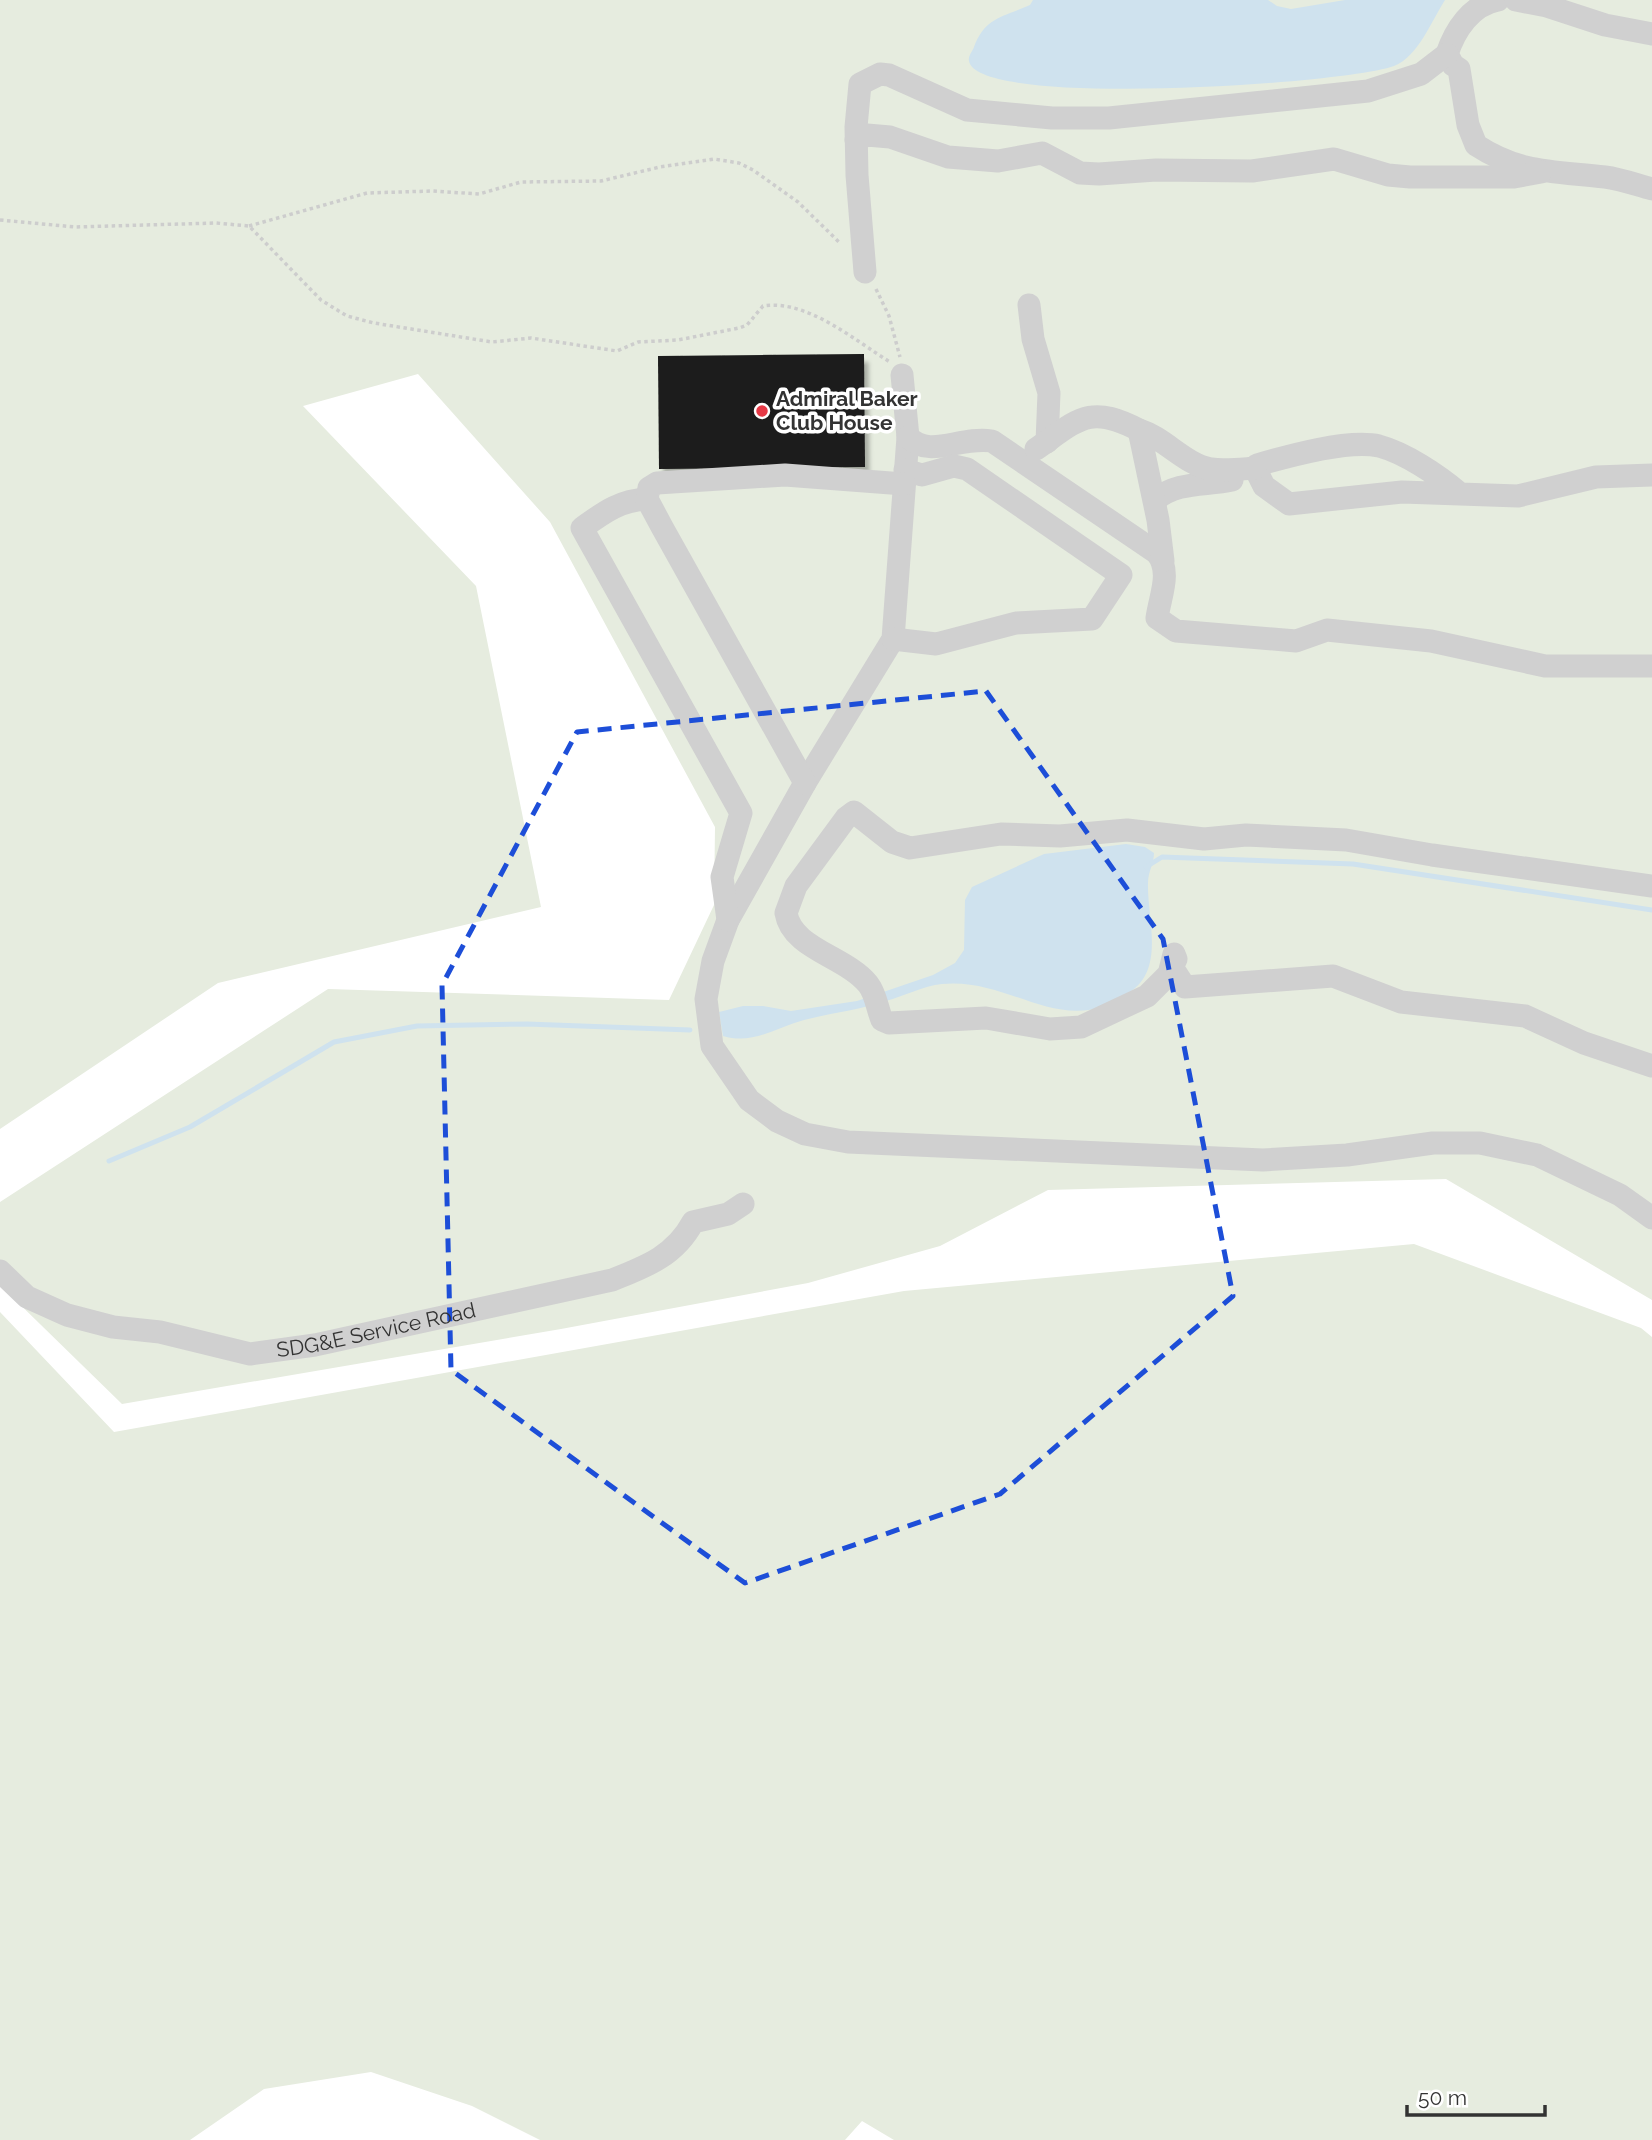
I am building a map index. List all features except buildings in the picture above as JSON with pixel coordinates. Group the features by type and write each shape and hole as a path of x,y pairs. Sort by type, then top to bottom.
{"lane":[{"path":"865,272 858,208 856,139 860,84 880,74 889,75 967,110 1052,118 1108,118 1368,91 1421,74 1447,54 1459,27 1470,14 1487,2 1498,0"},
{"path":"1516,0 1547,5 1605,25 1652,34"},
{"path":"1447,54 1453,65 1460,69 1470,135 1476,145 1515,166 1541,172 1609,177 1652,189"},
{"path":"856,139 867,135 890,137 948,157 998,161 1042,153 1080,173 1098,174 1156,170 1252,171 1334,159 1399,176 1514,177 1541,172"},
{"path":"1029,305 1033,339 1049,393 1047,442"},
{"path":"902,375 908,437 894,639 806,783 729,920 713,961 706,999 712,1046 750,1100 776,1121 806,1134 848,1142 1217,1160 1347,1156 1433,1143 1479,1143 1537,1155 1620,1195 1652,1218"},
{"path":"1021,458 1089,415 1105,415 1150,433 1199,465 1212,469 1256,471"},
{"path":"1139,430 1155,500 1164,561 1164,590 1157,618 1176,631 1296,642 1327,630 1431,641 1545,666 1652,666"},
{"path":"908,437 918,447 932,448 972,438 992,441 1021,458 1157,553 1164,561"},
{"path":"1458,492 1447,482 1380,446 1332,449 1277,460 1257,465 1256,471 1264,486 1289,504 1392,493 1458,492 1518,496 1596,477 1652,475"},
{"path":"806,783 647,499 649,488 657,483 785,475 904,477 954,466 967,469 1121,575 1092,619 1016,623 936,644 894,639"},
{"path":"1155,500 1167,489 1256,471"},
{"path":"647,499 630,500 611,507 582,528 741,813 722,877 729,920"},
{"path":"1652,886 1333,839 1246,835 1204,839 1127,830 1060,836 1001,834 910,848 892,842 854,812 846,818 796,886 786,913 794,933 845,964 876,1002 882,1020 889,1023 986,1018 1062,1029 1100,1020 1147,996 1185,987 1333,976 1401,1002 1525,1016 1584,1043 1652,1066"},
{"path":"1147,996 1172,967 1185,987"},
{"name":"SDG&E Service Road","path":"0,1271 27,1297 67,1315 113,1327 160,1332 250,1354 315,1345 612,1280 658,1261 686,1236 692,1222 728,1214 743,1204"}],"path":[{"path":"0,220 75,227 216,223 249,226 367,193 432,191 479,194 521,182 601,181 660,167 714,159 739,163 798,202 857,259 889,316 898,343 902,375"},
{"path":"249,226 321,300 356,319 492,342 531,338 617,351 638,342 678,340 739,328 747,325 763,306 772,305 801,310 891,363 902,375"}],"highlighted area":[{"path":"986,691 1163,939 1233,1296 1000,1494 745,1583 451,1370 442,985 577,732"}],"shaded area":[{"path":"0,0 1652,0 1652,1300 1446,1179 1048,1190 940,1246 808,1283 561,1329 122,1404 0,1285 0,1202 328,989 669,1000 714,905 715,827 550,522 418,374 303,406 476,586 541,907 218,983 0,1129"},
{"path":"1414,1244 1641,1328 1652,1337 1652,2140 894,2140 862,2121 845,2140 540,2140 472,2106 371,2072 264,2089 190,2140 0,2140 0,1312 114,1432 904,1291"}],"water":[{"path":"1033,0 1268,0 1277,6 1291,9 1345,0 1445,0 1424,37 1403,61 1394,66 1363,73 1309,80 1167,88 1032,85 988,76 969,61 978,37 989,24 1030,5"},
{"path":"1126,844 1145,847 1154,853 1148,883 1151,954 1143,979 1134,989 1109,1004 1085,1010 1062,1010 968,984 942,984 876,1004 804,1020 754,1037 723,1036 719,1012 743,1006 791,1011 857,1001 933,975 955,963 964,950 965,900 972,887 1044,854"}],"waterway":[{"path":"1146,867 1162,857 1353,864 1652,910"},
{"path":"109,1161 190,1127 334,1042 417,1026 527,1024 690,1030"}],"place":[{"name":"Admiral Baker Club House","path":"762,411"}]}
